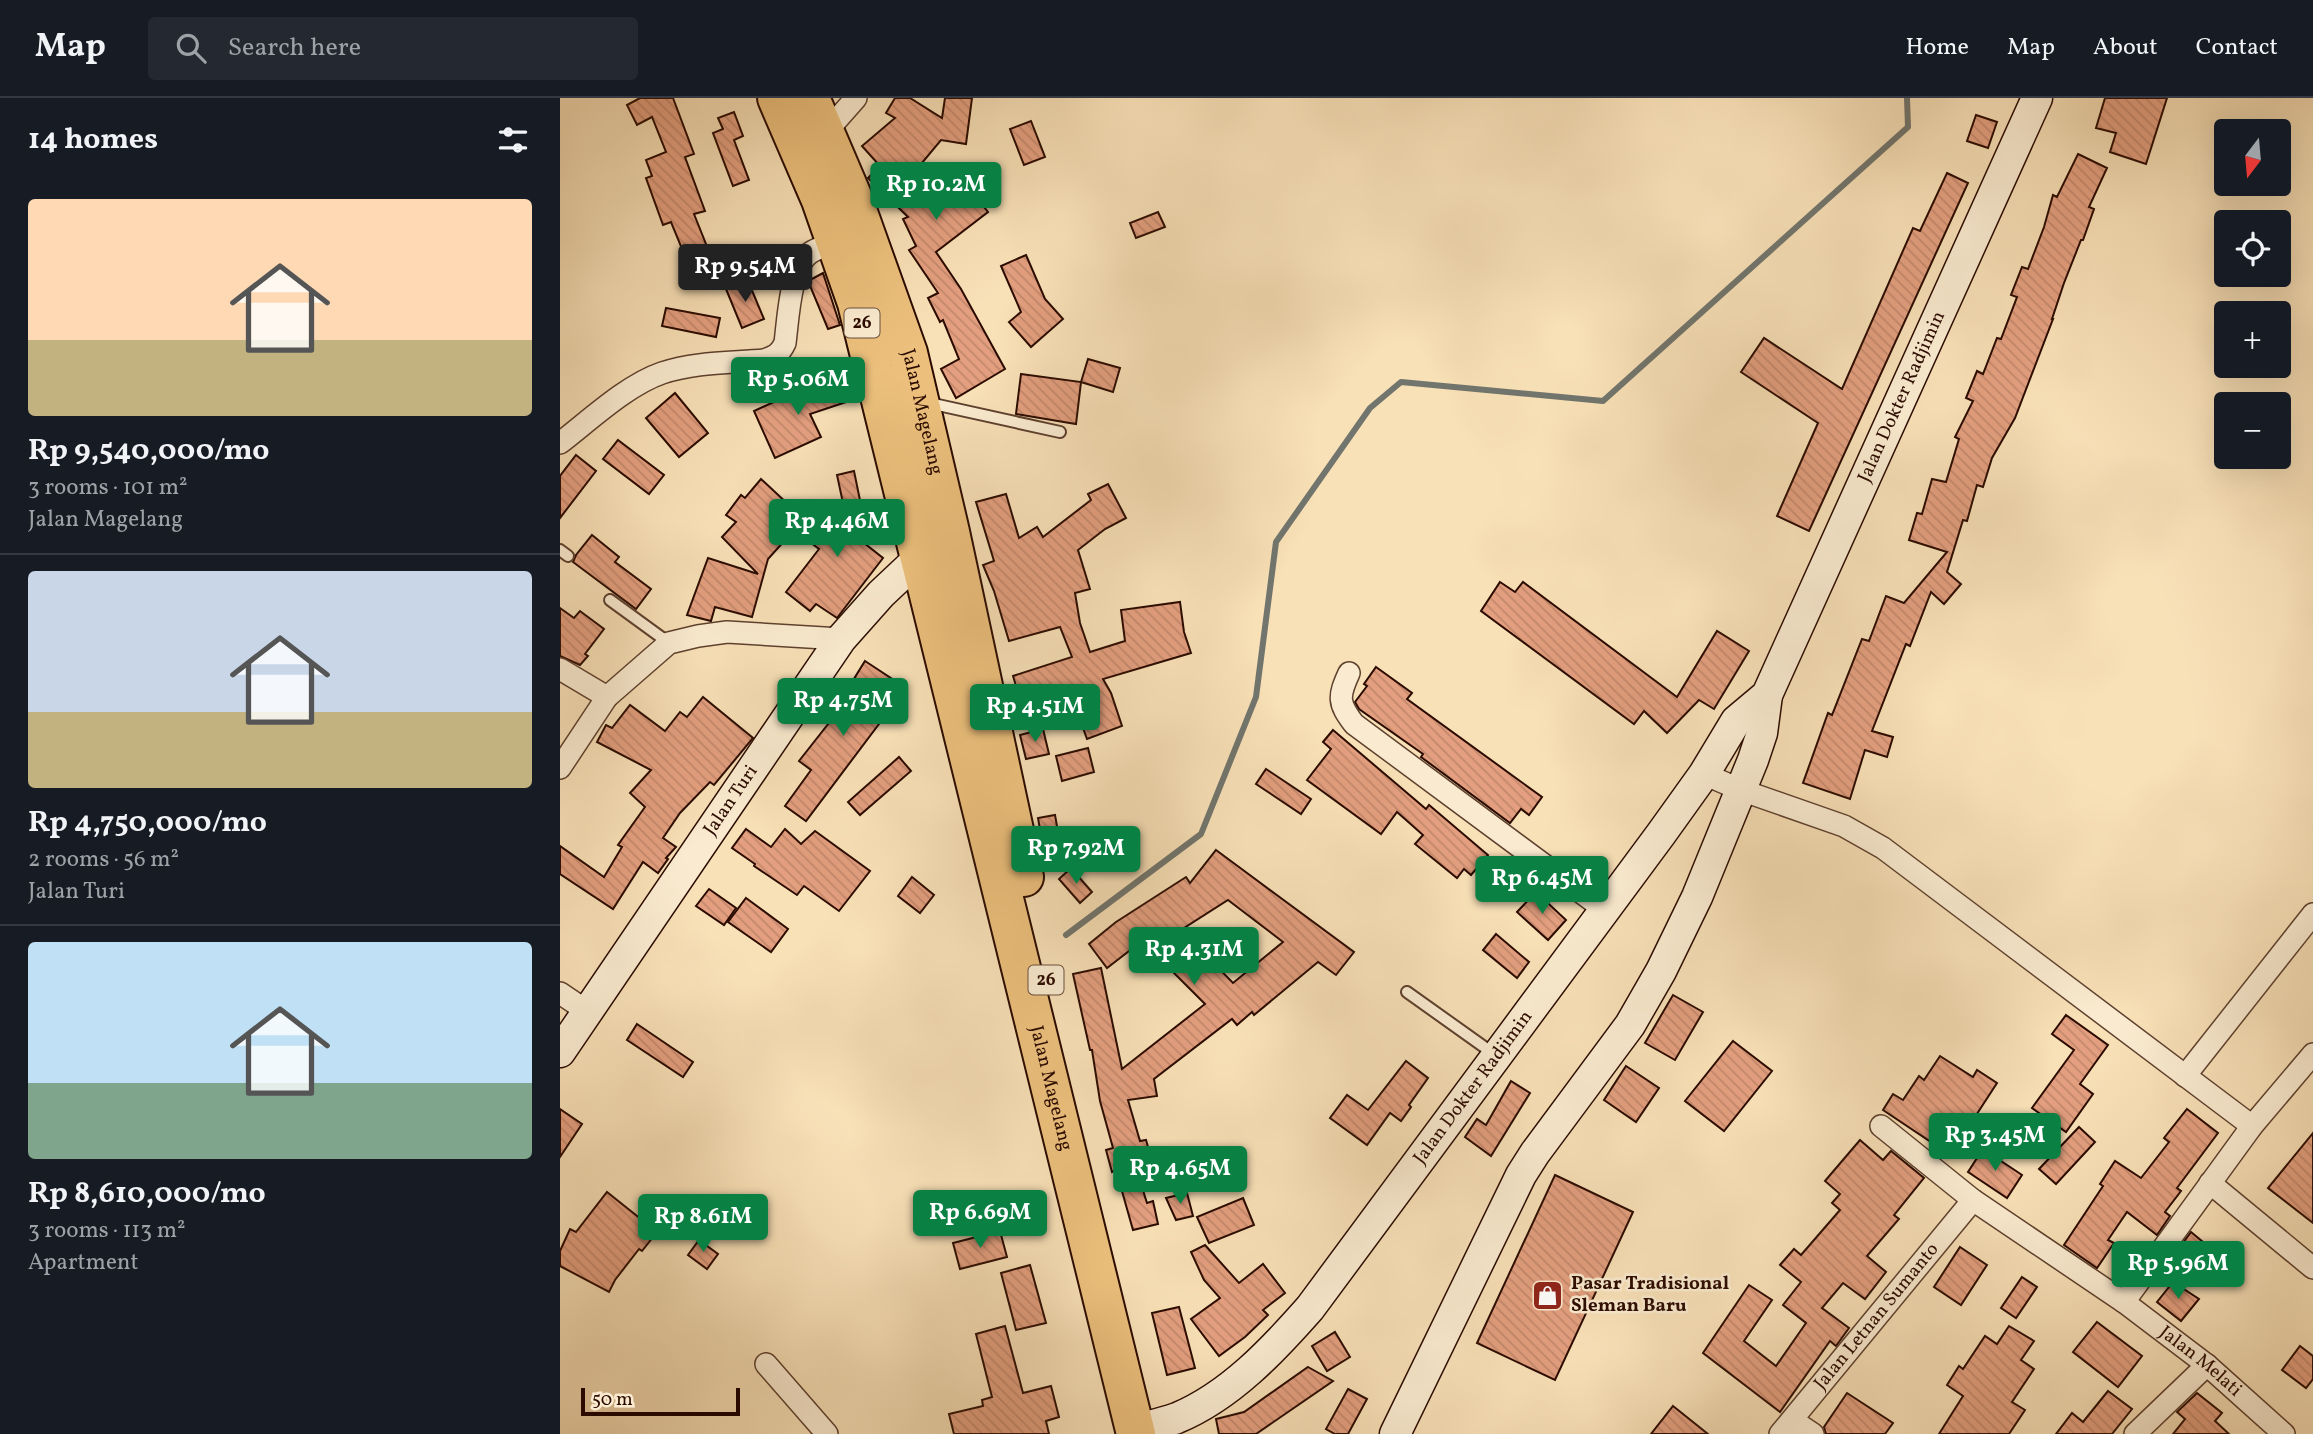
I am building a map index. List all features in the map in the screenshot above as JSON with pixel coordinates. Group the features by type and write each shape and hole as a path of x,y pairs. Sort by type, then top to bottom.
{"highway":[{"name":"Jalan Magelang","path":"777,98 821,200 857,303 919,557 1147,1431"},
{"name":"Jalan Magelang","path":"810,98 852,196 908,353 950,532 1042,962 1147,1431"}],"main road":[{"name":"Jalan Dokter Radjimin","path":"1395,1434 1521,1175 1630,1025 1697,897 1762,733 1767,695 2037,98"},
{"name":"Jalan Turi","path":"560,1052 841,639 881,594 919,557 950,532"},
{"name":"Jalan Dokter Radjimin","path":"1147,1431 1214,1396 1241,1377 1288,1333 1331,1282 1704,774 1736,720 1767,695"}],"street":[{"path":"826,132 856,98"},
{"path":"560,443 627,392 660,374 689,366 764,360 775,356 785,344 792,292 799,266 809,253 836,242"},
{"path":"560,768 607,697 669,643 727,632 841,639"},
{"path":"560,669 607,697"},
{"path":"1349,673 1340,692 1343,710 1354,724 1605,910"},
{"path":"1704,774 1741,790 1844,826 1883,848 2252,1126"},
{"path":"2185,1076 2313,915"},
{"path":"560,993 588,1012"},
{"path":"2124,1302 2252,1126 2313,1054"},
{"name":"Jalan Melati","path":"1881,1126 1973,1200 2124,1302 2207,1365 2284,1434"},
{"path":"2210,1183 2313,1268"},
{"name":"Jalan Letnan Sumanto","path":"1786,1427 1973,1200"},
{"path":"766,1364 827,1434"},
{"path":"2135,1434 2207,1365"},
{"path":"1786,1427 1813,1434"}],"lane":[{"path":"919,401 1060,432"},
{"path":"610,600 669,643"},
{"path":"1407,992 1496,1056"}],"building":[{"path":"640,98 673,98 694,154 685,157 705,211 694,214 716,269 694,278 671,222 663,225 646,178 652,176 646,160 666,152 652,117 637,125 627,105"},
{"path":"895,98 910,98 942,118 945,98 972,98 966,144 941,140 921,164 942,189 959,175 988,212 936,252 961,289 1005,369 956,398 941,369 959,359 943,320 940,322 928,298 938,293 909,250 916,246 903,219 908,217 868,178 880,166 862,146 895,118 886,113"},
{"path":"2105,98 2167,98 2146,164 2110,152 2116,133 2096,128"},
{"path":"734,112 743,136 734,140 749,180 733,186 713,133 723,129 718,118"},
{"path":"1976,115 1997,122 1988,148 1967,141"},
{"path":"1031,121 1045,157 1024,165 1010,129"},
{"path":"2078,154 2107,168 2089,207 2094,209 2015,418 1992,458 1983,487 1977,485 1967,521 1963,520 1947,572 1961,584 1944,604 1931,592 1910,646 1906,644 1872,731 1893,737 1887,757 1865,750 1850,799 1803,783 1828,713 1832,715 1862,639 1869,641 1886,596 1904,603 1947,552 1909,540 1917,513 1922,514 1932,479 1946,482 1959,439 1955,437 1973,401 1966,398 1977,371 1983,374 1997,338 2001,339 2017,297 2011,295 2022,267 2028,269 2053,195 2057,197"},
{"path":"1947,173 1968,183 1809,531 1777,516 1818,423 1741,372 1764,338 1842,389 1913,228 1920,231"},
{"path":"1158,212 1165,227 1136,238 1130,223"},
{"path":"1026,255 1045,299 1063,319 1031,347 1009,322 1021,312 1001,266"},
{"path":"823,273 840,325 828,329 808,281"},
{"path":"748,281 764,319 742,328 726,289"},
{"path":"666,308 720,318 716,337 662,326"},
{"path":"1088,359 1120,368 1113,392 1081,382"},
{"path":"1021,374 1081,382 1076,424 1016,414"},
{"path":"845,380 852,400 810,414 821,437 775,458 754,411 800,390 802,394"},
{"path":"675,393 708,433 679,457 646,418"},
{"path":"618,440 664,475 649,494 603,459"},
{"path":"576,455 596,471 560,518 560,476"},
{"path":"854,471 863,515 835,520 883,558 837,618 816,604 810,611 786,592 819,549 810,542 843,503 837,475"},
{"path":"761,479 804,519 768,559 752,617 715,607 711,621 687,615 708,558 758,574 722,537 736,522 726,515 741,495 745,498"},
{"path":"1108,484 1126,518 1105,529 1078,550 1090,589 1075,593 1080,623 1090,652 1125,641 1121,610 1180,602 1184,632 1191,653 1103,679 1111,693 1122,726 1087,739 1079,717 1029,729 1013,676 1072,657 1060,627 1009,641 983,565 994,561 976,502 1006,494 1019,538 1037,527 1043,537 1091,500 1088,494"},
{"path":"592,535 619,557 615,562 651,589 636,609 573,562"},
{"path":"1500,582 1515,592 1523,582 1677,697 1717,631 1749,651 1714,709 1699,700 1667,733 1644,711 1634,724 1481,611"},
{"path":"560,608 574,618 580,611 604,629 580,665 560,656"},
{"path":"865,661 900,684 878,717 882,720 806,821 785,806 811,770 799,761 858,686 852,682"},
{"path":"1376,667 1412,693 1407,699 1542,797 1529,815 1521,809 1510,823 1421,757 1423,754 1359,709 1355,702"},
{"path":"703,697 753,738 714,785 710,782 680,813 663,838 676,847 658,873 643,862 613,909 560,874 560,846 604,877 622,847 618,845 645,807 630,793 651,770 597,742 606,725 612,728 630,705 665,731 680,712 687,717"},
{"path":"1043,729 1049,754 1026,759 1020,735"},
{"path":"1333,730 1426,809 1429,805 1488,855 1471,875 1464,869 1457,878 1415,844 1423,835 1397,812 1381,834 1307,780 1331,749 1323,742"},
{"path":"1088,748 1094,772 1062,781 1056,756"},
{"path":"899,757 911,771 860,815 848,802"},
{"path":"1266,769 1311,799 1301,814 1256,784"},
{"path":"1055,815 1060,843 1043,846 1038,818"},
{"path":"746,829 771,847 785,829 801,844 815,831 870,871 839,911 804,886 797,895 732,848"},
{"path":"1216,850 1354,952 1336,975 1318,962 1254,1015 1252,1012 1237,1025 1232,1019 1154,1079 1157,1096 1128,1100 1140,1141 1146,1140 1152,1161 1135,1165 1147,1203 1153,1201 1158,1224 1133,1230 1116,1170 1112,1172 1106,1150 1113,1148 1100,1101 1092,1050 1073,974 1101,968 1122,1069 1205,1004 1151,950 1139,957 1133,948 1107,968 1089,944 1116,922 1186,877 1190,883","holes":["1228,900 1283,942 1233,983 1181,930"]},
{"path":"1071,868 1092,892 1080,903 1059,879"},
{"path":"912,877 934,895 920,913 898,896"},
{"path":"709,889 736,908 724,925 696,906"},
{"path":"1536,892 1566,920 1548,940 1517,912"},
{"path":"746,898 788,929 771,952 728,922"},
{"path":"1496,934 1529,962 1517,978 1483,950"},
{"path":"1673,995 1703,1012 1675,1060 1645,1043"},
{"path":"2066,1015 2108,1045 2080,1084 2093,1094 2066,1132 2032,1108 2074,1050 2052,1034"},
{"path":"637,1024 693,1062 683,1077 627,1040"},
{"path":"1733,1041 1772,1071 1724,1131 1685,1101"},
{"path":"1940,1056 1973,1077 1977,1070 1997,1083 1973,1120 1993,1133 1983,1149 1953,1129 1940,1148 1883,1110 1893,1094 1903,1100 1919,1076 1924,1080"},
{"path":"1406,1061 1428,1078 1401,1121 1390,1113 1367,1145 1330,1118 1347,1095 1368,1110"},
{"path":"1626,1066 1659,1088 1636,1122 1604,1100"},
{"path":"1511,1081 1530,1093 1491,1156 1465,1137 1477,1119 1486,1125"},
{"path":"560,1109 582,1124 560,1157"},
{"path":"2187,1109 2218,1133 2177,1188 2181,1191 2165,1212 2170,1216 2157,1235 2127,1212 2108,1240 2114,1243 2097,1268 2064,1245 2103,1186 2100,1184 2115,1161 2141,1178 2169,1142 2164,1138"},
{"path":"2079,1127 2095,1142 2056,1184 2039,1169"},
{"path":"2313,1133 2313,1223 2268,1188"},
{"path":"1860,1140 1883,1160 1891,1151 1924,1178 1894,1215 1899,1219 1867,1256 1886,1272 1865,1299 1843,1283 1822,1308 1849,1328 1836,1346 1830,1341 1780,1412 1703,1353 1749,1285 1772,1300 1744,1341 1776,1366 1806,1323 1783,1305 1801,1282 1780,1265 1794,1249 1801,1255 1840,1210 1832,1203 1840,1194 1825,1181"},
{"path":"1983,1149 2022,1175 2007,1198 1968,1172"},
{"path":"1555,1175 1633,1212 1555,1380 1477,1343"},
{"path":"607,1192 657,1232 642,1251 639,1249 609,1292 560,1266 560,1251 570,1229 576,1232"},
{"path":"1187,1193 1193,1216 1176,1220 1166,1198"},
{"path":"1243,1198 1254,1225 1209,1243 1197,1217"},
{"path":"1000,1231 1007,1257 960,1269 953,1243"},
{"path":"2191,1232 2221,1257 2207,1274 2177,1251"},
{"path":"699,1240 718,1254 707,1269 688,1255"},
{"path":"1205,1245 1239,1283 1263,1264 1285,1293 1263,1310 1268,1315 1245,1337 1219,1356 1191,1319 1220,1298 1204,1280 1191,1252"},
{"path":"1960,1247 1987,1265 1961,1305 1934,1287"},
{"path":"1030,1265 1046,1323 1016,1330 1001,1273"},
{"path":"2022,1277 2037,1287 2016,1318 2001,1308"},
{"path":"2173,1282 2199,1299 2181,1321 2157,1302"},
{"path":"1179,1307 1195,1368 1167,1375 1152,1313"},
{"path":"2097,1322 2142,1356 2118,1387 2073,1352"},
{"path":"1005,1326 1023,1393 1051,1386 1059,1417 1046,1421 1049,1434 954,1434 949,1414 983,1406 982,1400 992,1397 976,1334"},
{"path":"2009,1326 2034,1341 2021,1360 2034,1369 2012,1402 2025,1410 2009,1434 1939,1434 1963,1396 1947,1385 1959,1366 1963,1369 1985,1336 1997,1344"},
{"path":"1335,1332 1350,1357 1327,1371 1312,1346"},
{"path":"2300,1346 2313,1356 2313,1379 2306,1388 2282,1370"},
{"path":"1308,1367 1333,1381 1256,1434 1219,1434 1216,1419 1244,1412"},
{"path":"1348,1389 1367,1399 1348,1434 1335,1434 1326,1429"},
{"path":"2108,1391 2132,1409 2112,1434 2056,1434 2072,1413 2083,1422"},
{"path":"1847,1393 1893,1423 1885,1434 1826,1434 1824,1427"},
{"path":"2197,1393 2222,1413 2215,1421 2229,1434 2173,1434 2185,1419 2177,1412"},
{"path":"1673,1406 1708,1434 1651,1434"}],"waterway":[{"path":"1066,935 1201,834 1256,697 1276,542 1370,408 1401,382 1603,401 1908,127 1907,98"}],"place":[{"name":"Pasar Tradisional Sleman Baru","path":"1548,1295"}]}
